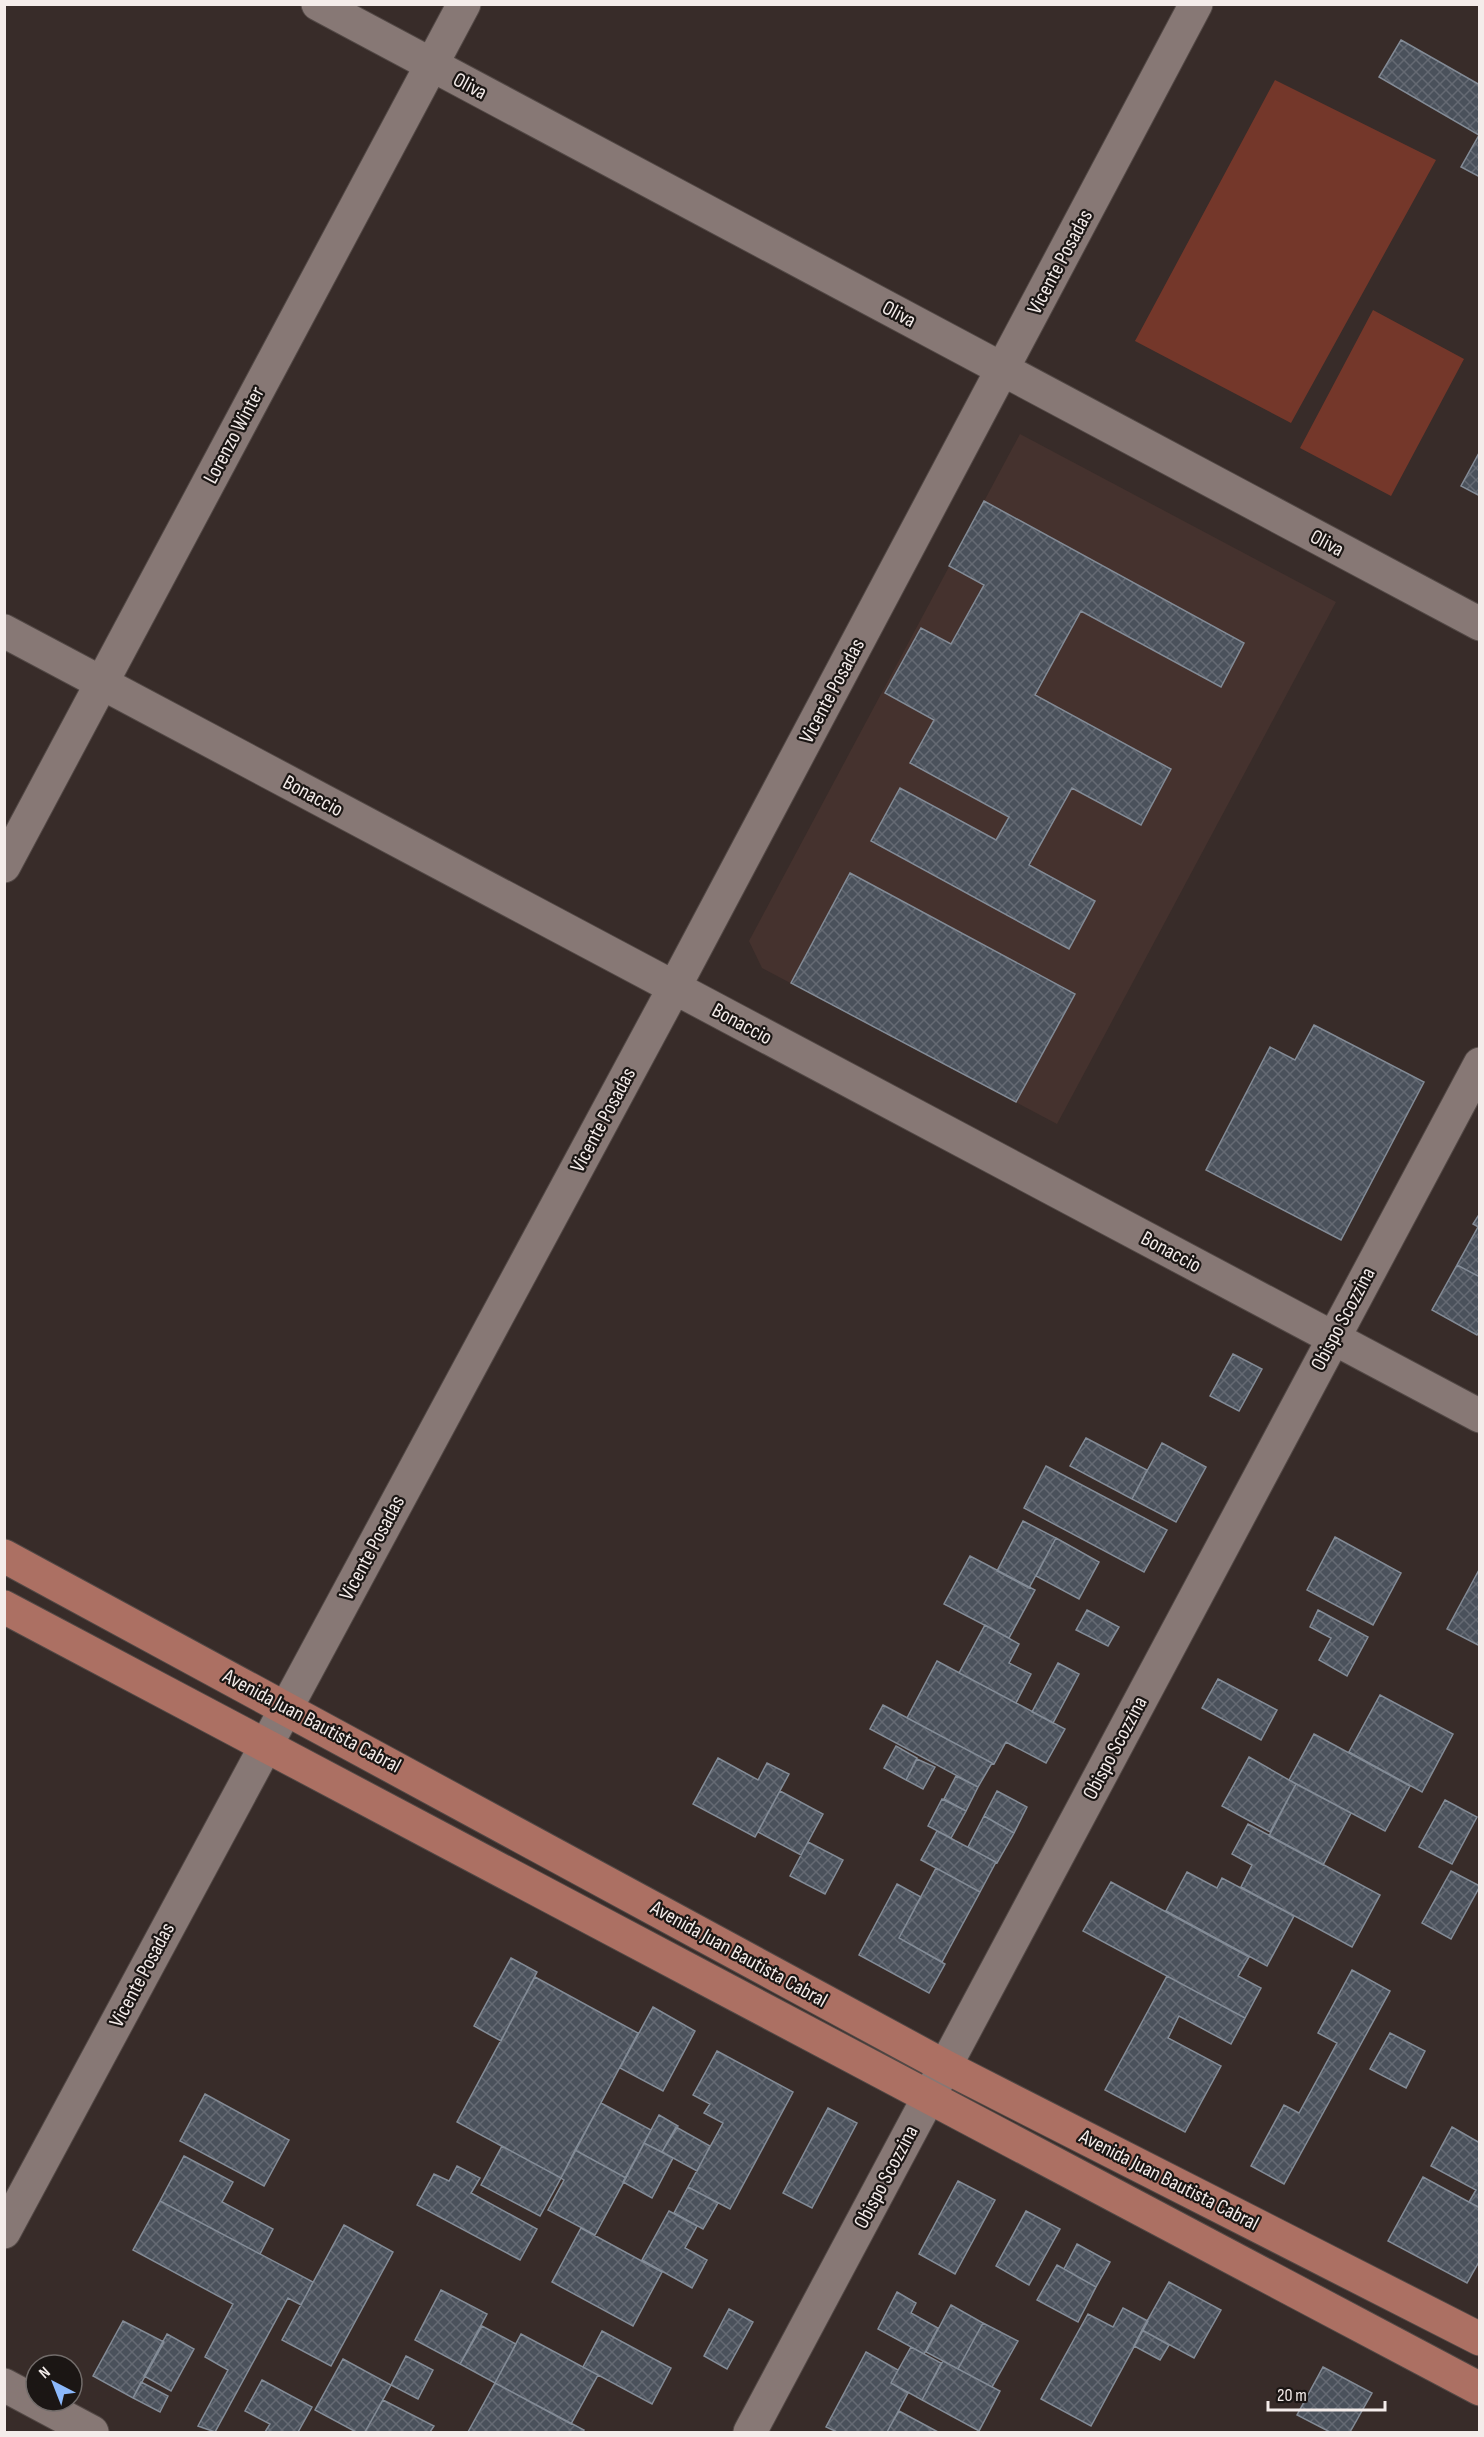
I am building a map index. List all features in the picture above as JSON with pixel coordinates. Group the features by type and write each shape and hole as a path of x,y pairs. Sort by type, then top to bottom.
{"main road":[{"name":"Avenida Juan Bautista Cabral","path":"4,1556 946,2067 1479,2339"},
{"name":"Avenida Juan Bautista Cabral","path":"4,1607 1479,2389"}],"street":[{"name":"Oliva","path":"318,4 1479,624"},
{"name":"Lorenzo Winter","path":"4,866 464,4"},
{"name":"Vicente Posadas","path":"4,2232 674,988 1196,4"},
{"name":"Bonaccio","path":"4,631 1479,1416"},
{"name":"Obispo Scozzina","path":"750,2433 1479,1064"},
{"path":"4,2385 92,2433"}],"shaded area":[{"path":"1275,80 1436,160 1291,423 1135,341"},
{"path":"1373,310 1464,359 1391,496 1300,448"},
{"path":"1020,434 1336,602 1057,1124 762,968 749,941"}],"building":[{"path":"1401,40 1480,85 1480,177 1461,167 1479,135 1379,77"},
{"path":"1480,451 1480,496 1461,486"},
{"path":"984,501 1244,643 1221,687 1081,611 1035,695 1171,769 1141,825 1072,788 1029,865 1095,901 1069,949 871,841 900,788 996,840 1009,817 910,763 934,720 885,693 921,628 951,644 984,585 949,566"},
{"path":"850,873 1075,994 1016,1102 791,983"},
{"path":"1314,1025 1424,1082 1341,1240 1206,1170 1270,1047 1295,1060"},
{"path":"1480,1213 1480,1228 1473,1224"},
{"path":"1478,1227 1480,1228 1480,1277 1457,1265"},
{"path":"1457,1265 1480,1277 1480,1331 1477,1335 1432,1310"},
{"path":"1233,1354 1262,1369 1239,1411 1210,1396"},
{"path":"1086,1438 1147,1470 1132,1499 1070,1466"},
{"path":"1162,1443 1206,1467 1176,1522 1132,1499"},
{"path":"1046,1466 1167,1530 1144,1572 1024,1508"},
{"path":"1023,1521 1056,1538 1029,1588 997,1571"},
{"path":"1335,1537 1401,1573 1373,1625 1307,1590"},
{"path":"1056,1538 1099,1562 1079,1599 1036,1576"},
{"path":"970,1556 1035,1590 1009,1638 944,1604"},
{"path":"1480,1568 1480,1646 1447,1629"},
{"path":"1087,1610 1119,1627 1108,1646 1076,1630"},
{"path":"1318,1610 1368,1637 1347,1676 1319,1660 1331,1638 1310,1627"},
{"path":"985,1625 1019,1644 1009,1663 1031,1674 1016,1703 959,1673"},
{"path":"937,1661 1065,1729 1046,1763 1006,1742 994,1764 907,1718"},
{"path":"1058,1663 1079,1674 1053,1723 1032,1712"},
{"path":"1218,1679 1277,1710 1261,1740 1202,1708"},
{"path":"1380,1695 1453,1734 1422,1792 1349,1752"},
{"path":"883,1705 992,1763 978,1787 870,1729"},
{"path":"1314,1734 1410,1786 1385,1831 1289,1780"},
{"path":"896,1746 917,1758 906,1780 884,1768"},
{"path":"1249,1757 1296,1784 1270,1832 1222,1806"},
{"path":"718,1758 758,1780 767,1763 789,1774 755,1837 693,1804"},
{"path":"917,1759 935,1767 923,1789 906,1780"},
{"path":"956,1776 978,1787 966,1811 944,1799"},
{"path":"1296,1784 1351,1813 1323,1865 1269,1836"},
{"path":"780,1791 823,1814 801,1855 758,1832"},
{"path":"997,1791 1027,1807 1014,1833 984,1816"},
{"path":"942,1799 966,1811 951,1838 928,1826"},
{"path":"1445,1800 1477,1817 1452,1864 1419,1847"},
{"path":"984,1816 1014,1833 997,1863 968,1847"},
{"path":"1248,1824 1380,1895 1352,1947 1241,1887 1252,1865 1232,1854"},
{"path":"937,1831 996,1862 980,1892 921,1860"},
{"path":"808,1842 843,1860 825,1894 790,1876"},
{"path":"936,1868 980,1892 942,1962 899,1938"},
{"path":"1451,1871 1480,1886 1451,1939 1422,1923"},
{"path":"1187,1872 1217,1888 1222,1878 1294,1916 1267,1966 1166,1911"},
{"path":"1111,1882 1249,1957 1238,1976 1261,1988 1245,2018 1083,1931"},
{"path":"897,1884 921,1897 899,1938 945,1964 929,1993 859,1955"},
{"path":"511,1958 537,1972 501,2041 474,2026"},
{"path":"1352,1970 1390,1991 1284,2184 1251,2166 1284,2105 1299,2113 1337,2043 1318,2033"},
{"path":"1167,1976 1245,2018 1231,2044 1179,2016 1168,2038 1221,2066 1185,2132 1105,2090"},
{"path":"535,1977 638,2033 561,2178 457,2122"},
{"path":"653,2007 695,2031 663,2091 620,2068"},
{"path":"1390,2033 1425,2051 1406,2088 1370,2069"},
{"path":"717,2051 793,2092 730,2209 688,2187 723,2123 704,2113 710,2104 693,2095"},
{"path":"205,2094 289,2140 264,2186 180,2141"},
{"path":"601,2103 651,2130 626,2178 575,2150"},
{"path":"828,2108 857,2123 812,2208 783,2193"},
{"path":"659,2115 678,2126 662,2152 644,2143"},
{"path":"676,2127 710,2146 697,2171 662,2152"},
{"path":"1452,2127 1480,2143 1480,2208 1469,2202 1476,2190 1431,2166"},
{"path":"644,2143 673,2158 652,2198 623,2182"},
{"path":"502,2146 561,2178 540,2216 481,2185"},
{"path":"575,2150 626,2178 595,2235 548,2210 564,2180 561,2178"},
{"path":"184,2156 233,2182 222,2202 273,2229 260,2254 160,2201"},
{"path":"457,2166 480,2178 471,2193 537,2229 520,2260 417,2205 434,2174 449,2181"},
{"path":"1423,2177 1480,2208 1480,2260 1467,2283 1388,2241"},
{"path":"958,2181 995,2200 955,2274 919,2254"},
{"path":"688,2187 718,2203 703,2229 674,2213"},
{"path":"160,2201 313,2282 301,2305 288,2298 215,2432 198,2426 228,2370 205,2357 233,2304 133,2250"},
{"path":"669,2211 697,2226 685,2248 707,2260 692,2288 642,2260"},
{"path":"1026,2211 1060,2229 1029,2285 996,2266"},
{"path":"344,2225 393,2252 331,2366 282,2340"},
{"path":"581,2228 662,2272 633,2326 552,2282"},
{"path":"1077,2244 1110,2262 1096,2287 1064,2269"},
{"path":"1057,2265 1096,2287 1078,2322 1037,2300"},
{"path":"1169,2282 1221,2310 1194,2358 1142,2330"},
{"path":"441,2290 487,2314 460,2364 415,2340"},
{"path":"897,2292 916,2303 911,2313 938,2328 924,2354 878,2329"},
{"path":"951,2305 983,2323 958,2369 926,2352"},
{"path":"1123,2308 1148,2321 1091,2426 1041,2399 1088,2314 1113,2327"},
{"path":"729,2309 753,2322 727,2369 704,2356"},
{"path":"123,2321 164,2342 133,2398 93,2376"},
{"path":"983,2323 1018,2341 992,2387 958,2369"},
{"path":"482,2326 516,2344 495,2383 460,2364"},
{"path":"1142,2330 1169,2345 1160,2360 1134,2346"},
{"path":"602,2331 671,2368 652,2404 583,2367"},
{"path":"167,2334 194,2349 171,2391 144,2376"},
{"path":"521,2334 598,2375 571,2424 495,2383"},
{"path":"911,2347 941,2363 922,2400 891,2383"},
{"path":"866,2352 898,2370 891,2383 908,2393 887,2432 837,2432 826,2427"},
{"path":"406,2356 433,2370 418,2399 391,2385"},
{"path":"343,2359 391,2385 365,2432 356,2432 315,2410"},
{"path":"943,2361 1000,2391 979,2431 922,2400"},
{"path":"1323,2367 1372,2393 1350,2432 1330,2432 1297,2415"},
{"path":"262,2380 312,2407 298,2432 265,2432 270,2424 245,2411"},
{"path":"141,2382 168,2396 160,2412 133,2398"},
{"path":"495,2383 584,2430 583,2432 468,2432"},
{"path":"383,2400 434,2426 430,2432 365,2432"},
{"path":"899,2411 938,2432 887,2432"}]}
